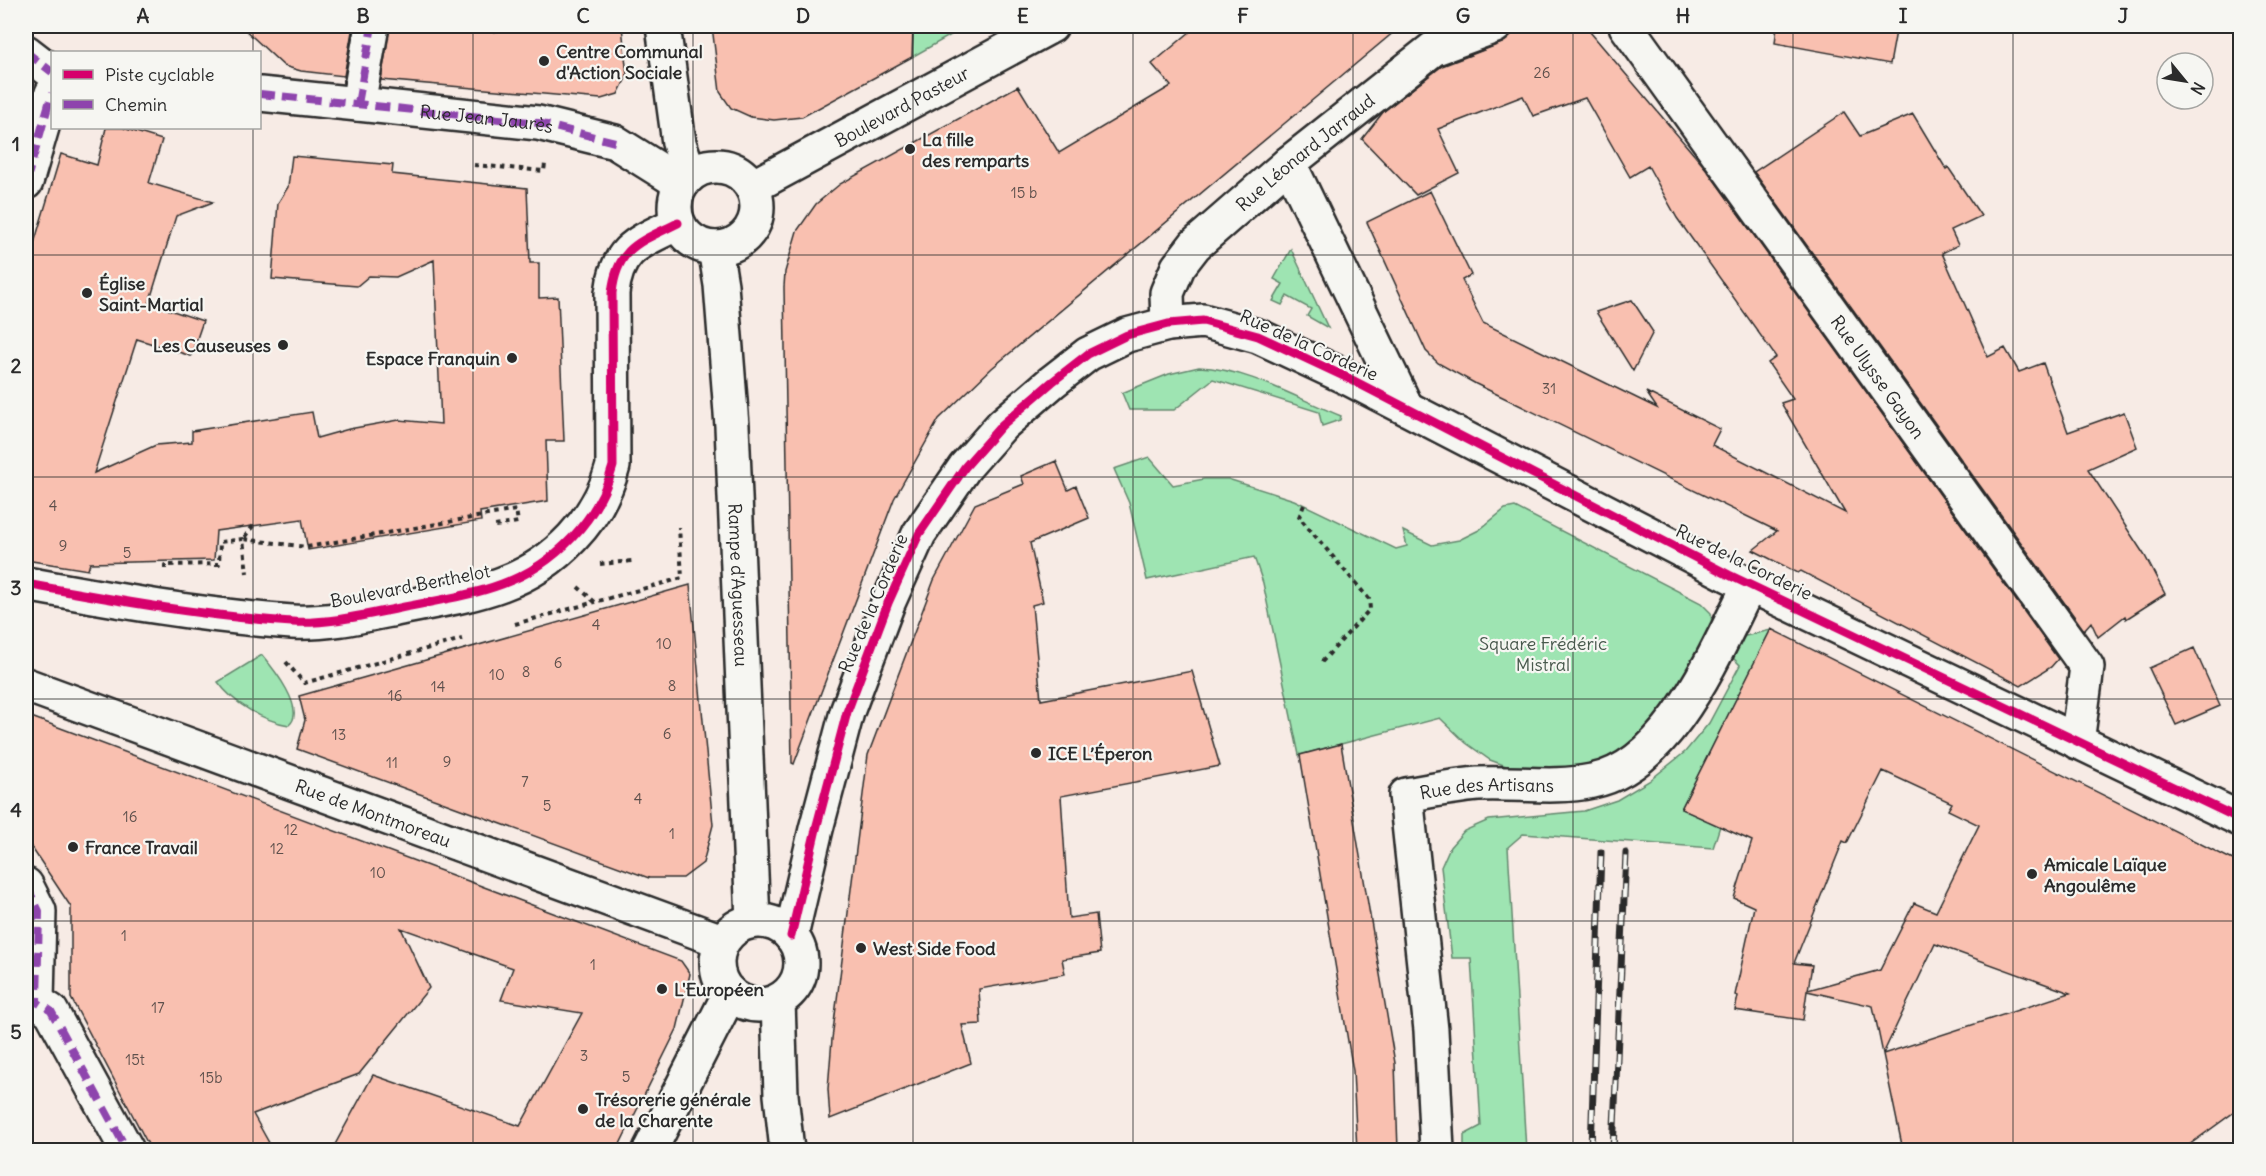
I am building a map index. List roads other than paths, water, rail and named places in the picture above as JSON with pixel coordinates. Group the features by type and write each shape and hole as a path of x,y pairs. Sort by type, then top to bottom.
{"street":[{"path":"358,104 372,26"},
{"path":"663,26 686,180"},
{"name":"Boulevard Pasteur","path":"752,187 1051,26"},
{"name":"Rue Léonard Jarraud","path":"1168,324 1167,293 1178,267 1195,245 1288,163 1432,50 1495,26"},
{"name":"Rue Ulysse Gayon","path":"1626,26 2087,667 2077,742"},
{"path":"26,52 51,71"},
{"name":"Rue Jean Jaurès","path":"270,94 538,123 615,142 686,180"},
{"path":"26,182 51,96"},
{"name":"Rue de la Corderie","path":"1288,163 1406,407"},
{"path":"723,167 744,177 752,187 756,198 754,223 739,241 728,247 706,248 689,239 678,223 675,210 676,196 686,180 700,169 723,167"},
{"name":"Boulevard Berthelot","path":"26,584 198,613 294,622 342,619 446,599 503,584 543,562 566,546 584,524 608,487 613,466 612,293 614,272 622,258 633,246 678,223"},
{"name":"Rampe d'Aguesseau","path":"715,248 721,285 732,426 753,921"},
{"name":"Rue de la Corderie","path":"792,936 816,829 847,712 888,603 919,534 972,459 1002,425 1088,354 1127,335 1168,324 1203,321 1250,333 1406,407 1750,584 2241,819"},
{"name":"Rue des Artisans","path":"1437,1150 1431,1030 1406,795 1477,784 1560,785 1594,781 1617,771 1654,747 1671,728 1750,584"},
{"name":"Rue de Montmoreau","path":"26,685 722,941"},
{"path":"26,885 39,911 31,1003 51,1011 127,1150"},
{"path":"753,921 774,924 792,936 799,953 800,972 796,984 778,1000 758,1005 747,1003 730,993 721,981 717,968 722,941 741,925 753,921"},
{"path":"650,1150 730,993"},
{"path":"778,1000 781,1095 787,1150"}],"railway":[{"path":"1591,1150 1601,852"},
{"path":"1613,1150 1626,853"}],"place":[{"name":"Centre Communal d'Action Sociale","path":"544,61"},
{"name":"La fille des remparts","path":"910,149"},
{"name":"Église Saint-Martial","path":"87,293"},
{"name":"Les Causeuses","path":"283,345"},
{"name":"Espace Franquin","path":"512,358"},
{"name":"ICE L’Éperon","path":"1036,753"},
{"name":"France Travail","path":"73,847"},
{"name":"Amicale Laïque Angoulême","path":"2032,874"},
{"name":"West Side Food","path":"861,948"},
{"name":"L'Européen","path":"662,989"},
{"name":"Trésorerie générale de la Charente","path":"583,1109"}],"park label":[{"name":"Square Frédéric Mistral","path":"1543,653"}]}
